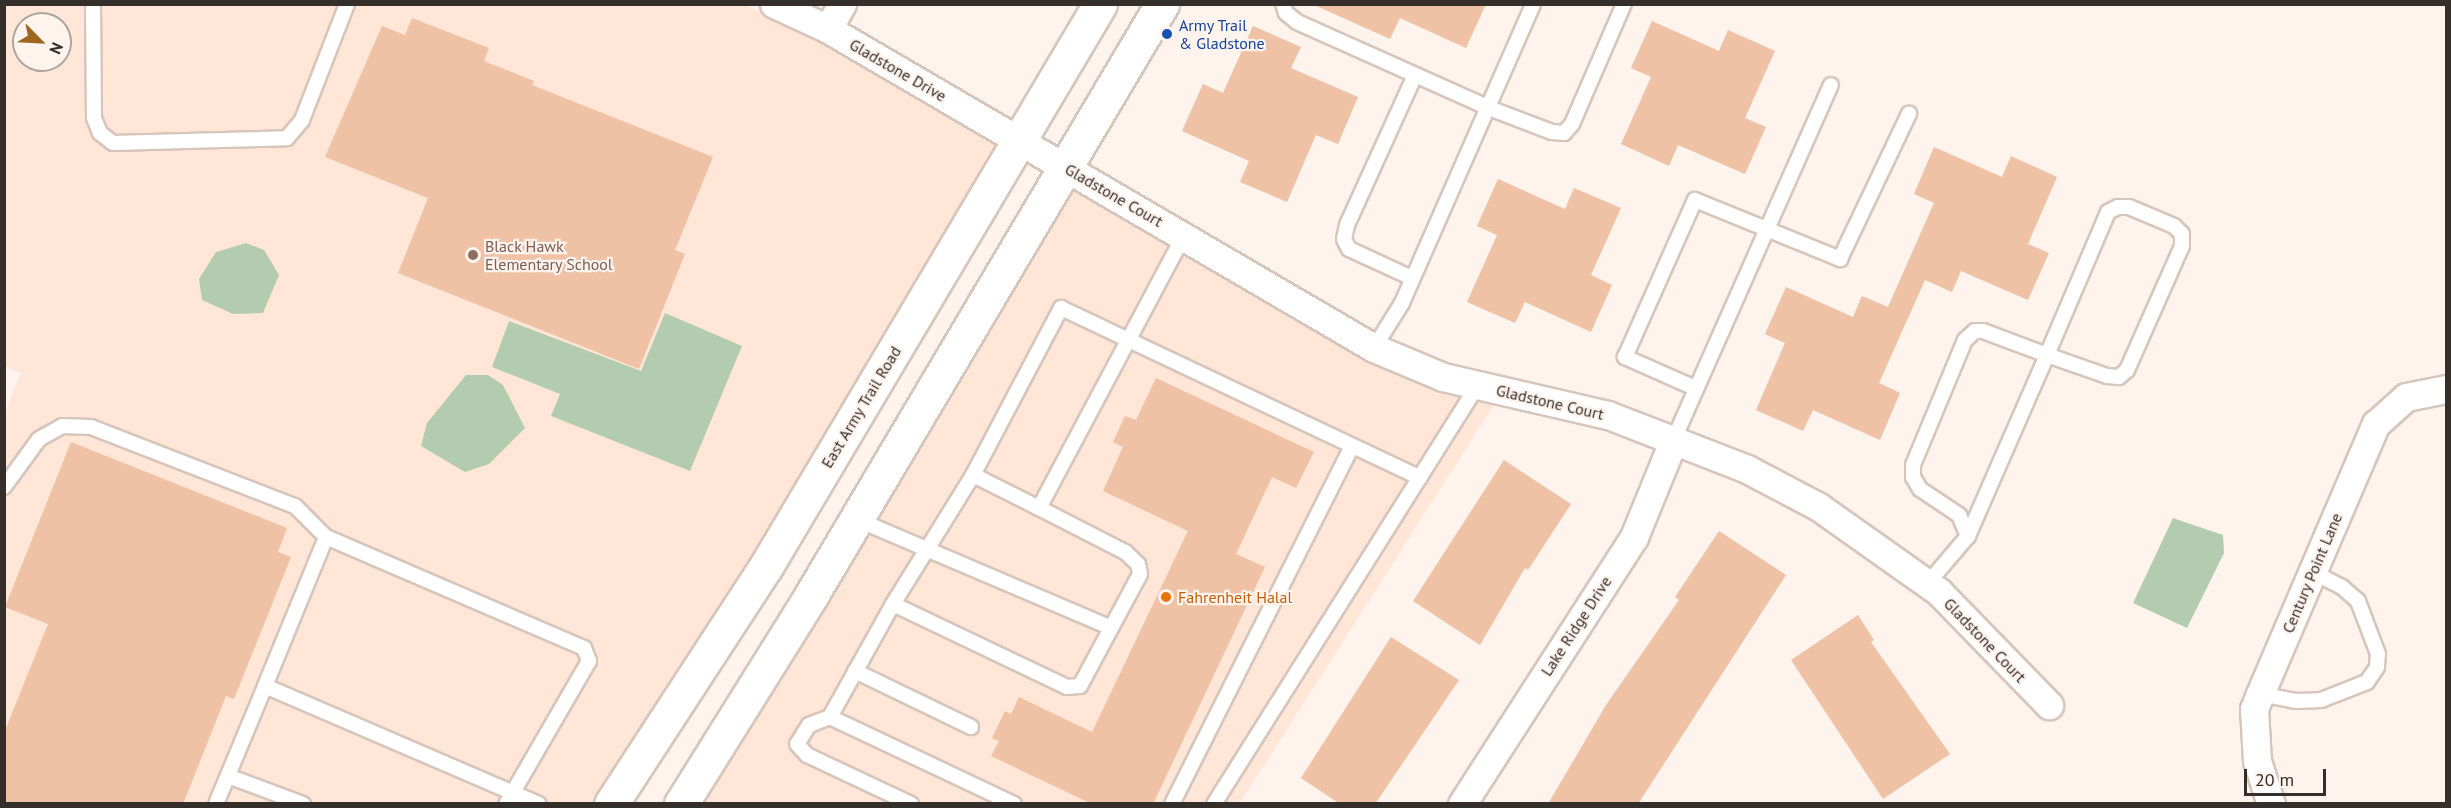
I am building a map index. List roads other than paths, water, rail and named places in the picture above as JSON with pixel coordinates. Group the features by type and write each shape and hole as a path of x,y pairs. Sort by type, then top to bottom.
{"main road":[{"name":"East Army Trail Road","path":"611,804 765,568 1100,4"},
{"path":"681,804 856,519 1162,4"}],"street":[{"name":"Gladstone Drive","path":"774,4 828,29 1020,140"},
{"path":"828,29 842,4"},
{"name":"Gladstone Court","path":"1020,140 1374,348 1443,377 1608,415 1747,469 1819,507 1928,583 2049,705"},
{"name":"Century Point Lane","path":"2271,804 2257,760 2254,709 2260,694 2376,424 2406,397 2446,389"},
{"name":"Lake Ridge Drive","path":"1462,804 1634,537 1674,440"}],"lane":[{"path":"93,4 94,118 100,133 113,143 287,138 302,120 347,4"},
{"path":"1283,4 1286,13 1298,22 1489,108 1564,133 1572,124 1623,4"},
{"path":"1374,348 1412,279 1533,4"},
{"path":"1412,279 1349,249 1344,239 1347,225 1415,75"},
{"path":"1674,440 1695,388 1831,85"},
{"path":"1695,388 1625,357 1695,200 1840,259 1910,114"},
{"path":"1928,583 1968,536 2047,355 2108,212 2118,207 2129,207 2174,226 2182,234 2182,246 2127,370 2119,377 2107,376 2047,355 1983,330 1975,331 1965,340 1913,465 1913,477 1920,489 1959,515 1968,536"},
{"path":"1039,508 1184,235"},
{"path":"910,804 807,755 797,744 809,724 830,717 893,604 973,475 1061,308 1420,478"},
{"path":"1214,804 1478,386"},
{"path":"4,487 39,440 62,426 91,427 295,506 326,537 584,648 590,661 510,798"},
{"path":"1172,804 1352,446"},
{"path":"893,604 1067,687 1080,686 1140,574 1138,564 1125,552 973,475"},
{"path":"856,519 1111,628"},
{"path":"216,804 326,537"},
{"path":"2260,694 2296,701 2321,700 2367,682 2377,667 2378,654 2358,601 2342,587 2313,572"},
{"path":"855,672 971,727"},
{"path":"265,686 510,798 539,804"},
{"path":"830,717 1014,804"},
{"path":"228,776 303,804"}],"place":[{"name":"Army Trail & Gladstone","path":"1167,34"},
{"name":"Black Hawk Elementary School","path":"473,255"},
{"name":"Fahrenheit Halal","path":"1166,597"}]}
